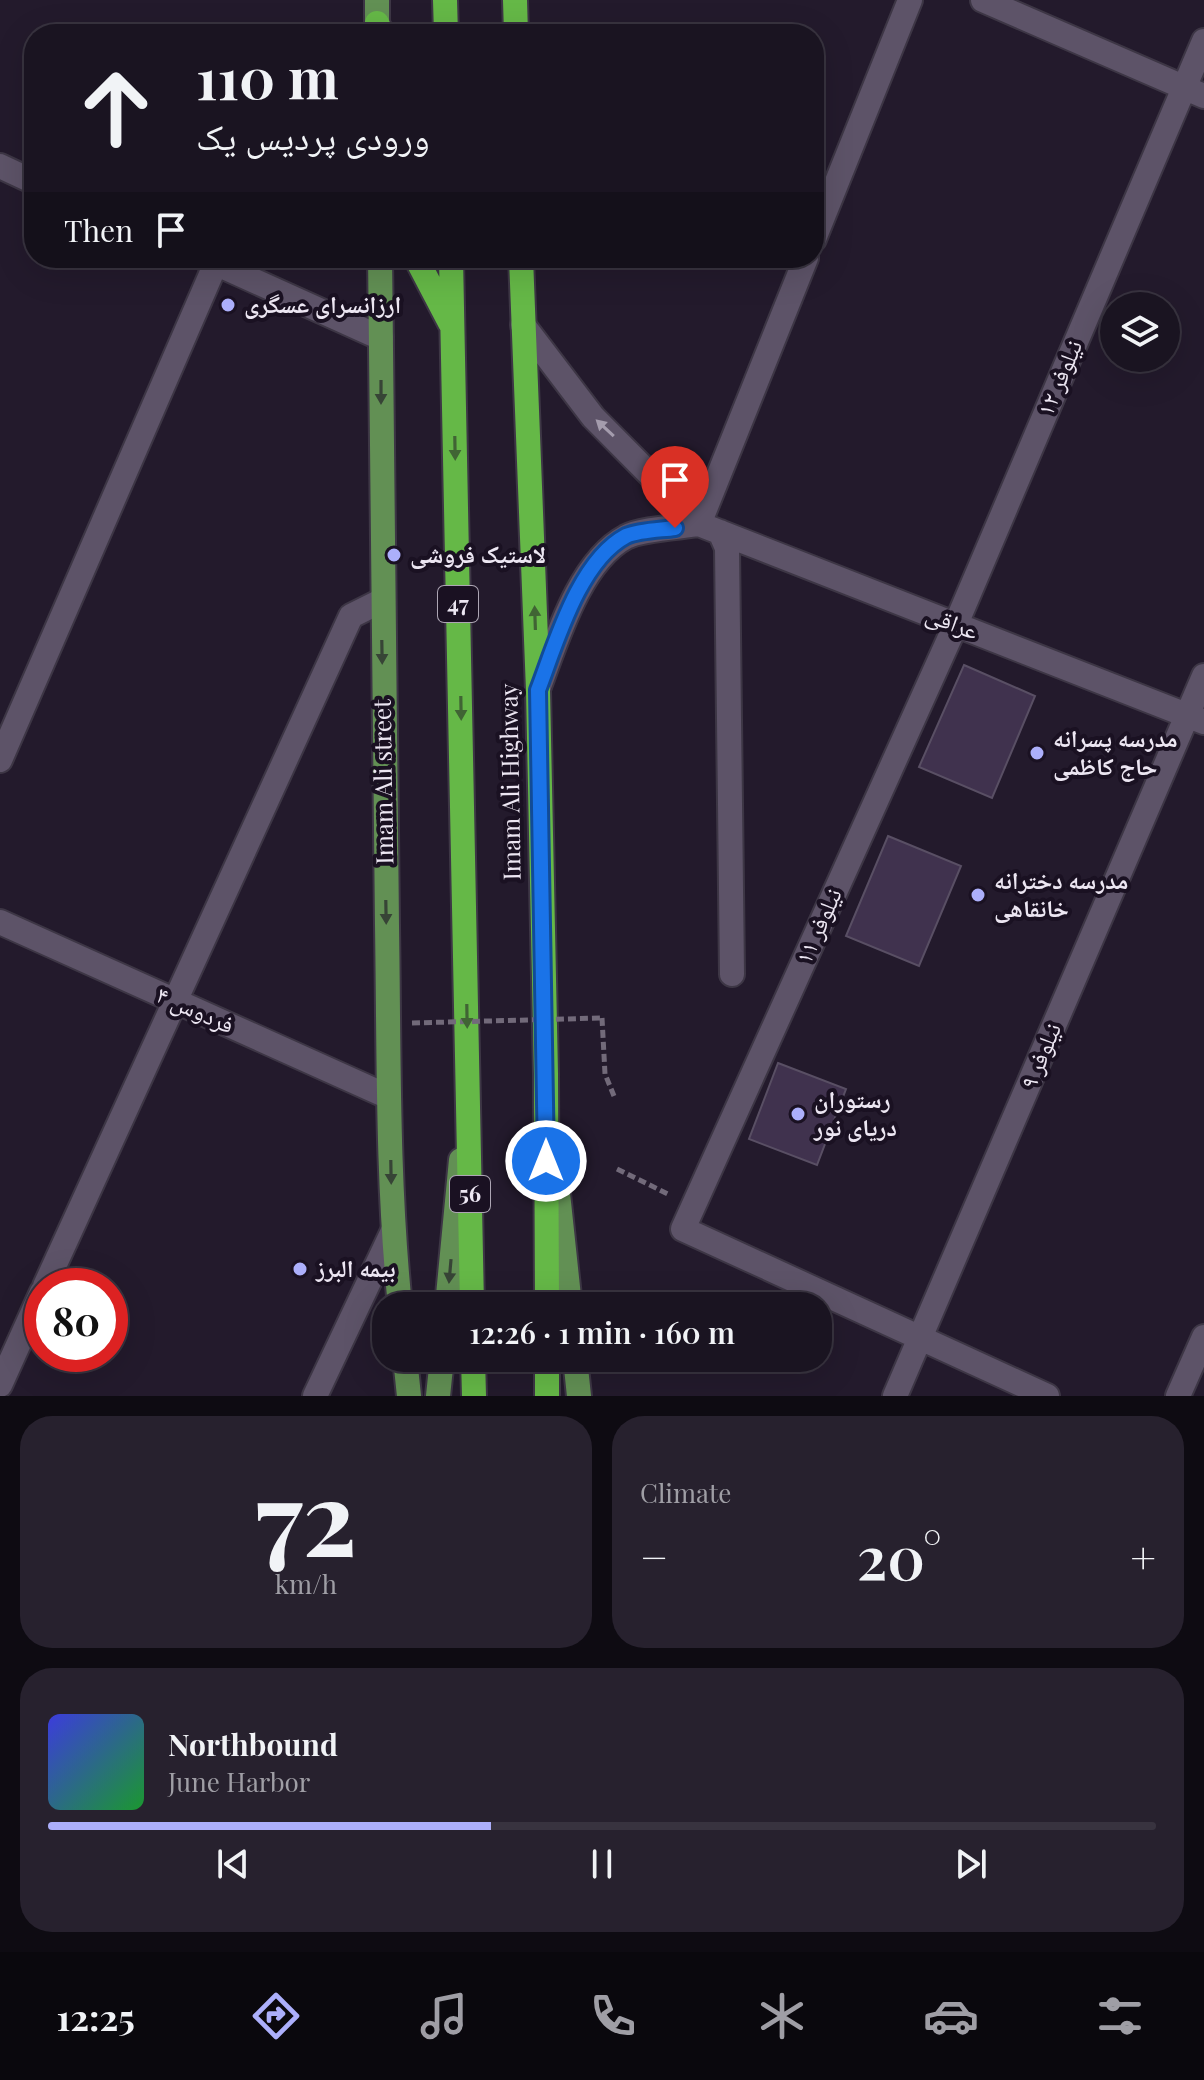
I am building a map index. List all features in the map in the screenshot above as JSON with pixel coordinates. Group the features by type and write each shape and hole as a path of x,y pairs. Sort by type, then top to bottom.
{"highway":[{"path":"445,0 446,24"},
{"path":"515,0 516,24"},
{"path":"421,268 453,327"},
{"name":"Imam Ali Highway","path":"451,268 472,1292"},
{"name":"Imam Ali Highway","path":"521,268 538,690 547,1292"},
{"path":"473,1372 474,1396"},
{"path":"547,1372 547,1396"}],"main road":[{"name":"Imam Ali street","path":"380,268 381,601 389,1097 393,1231 399,1292"},
{"path":"546,1074 569,1292"},
{"name":"47","path":"448,1292 468,1082"},
{"path":"406,1372 409,1396"},
{"path":"438,1396 441,1372"},
{"path":"576,1372 579,1396"}],"street":[{"path":"824,214 910,0"},
{"path":"983,0 1194,92"},
{"name":"نیلوفر ۱۲","path":"956,624 1194,92 1204,41"},
{"path":"0,166 24,177"},
{"path":"0,760 207,268"},
{"path":"226,268 381,338"},
{"path":"709,528 802,268"},
{"path":"523,325 593,417 727,548 732,974"},
{"path":"538,690 577,595 603,553 628,535 709,528"},
{"name":"عراقی","path":"709,528 1195,718"},
{"path":"53,1268 351,616 381,601"},
{"name":"نیلوفر ۱۱","path":"688,1218 956,624"},
{"name":"نیلوفر ۹","path":"895,1396 1195,718 1204,676"},
{"name":"فردوس ۴","path":"0,922 389,1097"},
{"path":"688,1218 920,1339 1047,1396"},
{"path":"315,1396 393,1231"},
{"path":"0,1385 24,1332"},
{"path":"1178,1396 1204,1337"}],"path":[{"path":"412,1023 602,1018 605,1074 614,1096"},
{"path":"617,1169 688,1218"}],"building":[{"path":"964,665 1035,696 992,798 919,767"},
{"path":"888,836 961,866 919,966 846,936"},
{"name":"رستوران دریای نور","path":"778,1063 846,1089 817,1165 749,1139"}],"place":[{"name":"ارزانسرای عسگری","path":"228,305"},
{"name":"لاستیک فروشی","path":"394,555"},
{"name":"مدرسه پسرانه حاج کاظمی","path":"1037,753"},
{"name":"مدرسه دخترانه خانقاهی","path":"978,895"},
{"name":"رستوران دریای نور","path":"798,1114"},
{"name":"بیمه البرز","path":"300,1269"}],"route":[{"path":"546,1161 538,690 560,631 583,583 603,553 628,535 675,528"}]}
